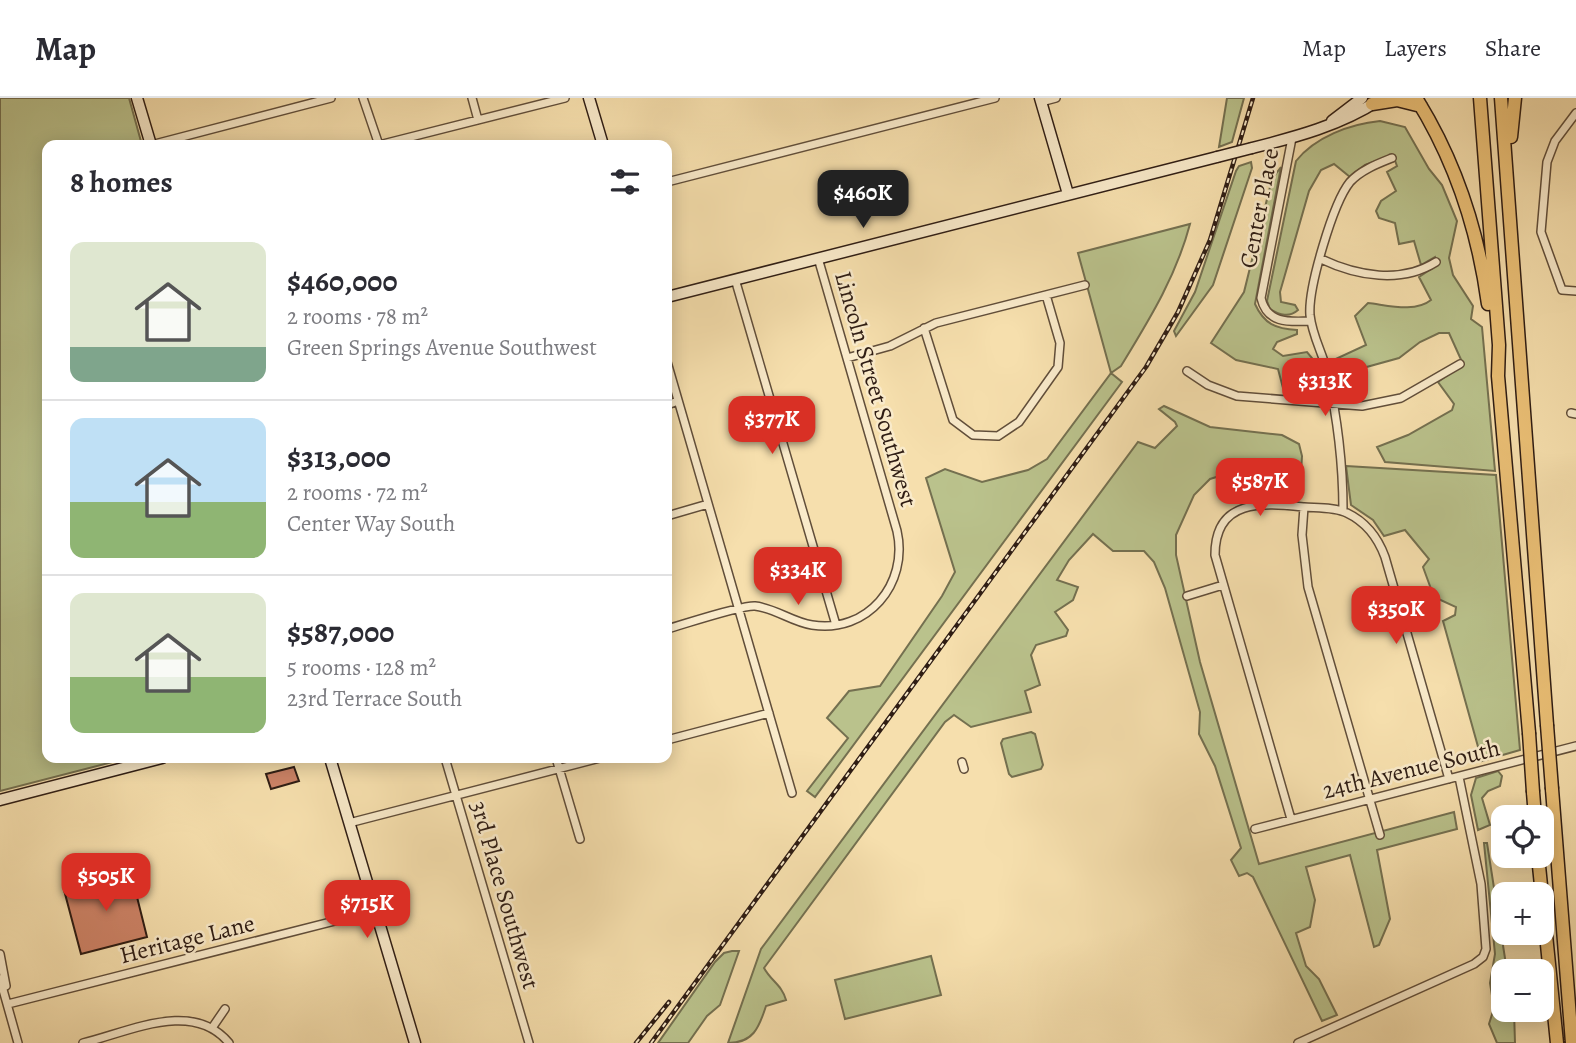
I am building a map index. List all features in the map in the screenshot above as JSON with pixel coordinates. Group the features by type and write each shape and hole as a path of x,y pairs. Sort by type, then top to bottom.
{"highway":[{"path":"1480,98 1499,345 1498,376"},
{"path":"1501,98 1572,1043"},
{"path":"1508,186 1515,98"},
{"path":"1372,100 1419,102 1455,173 1481,254 1498,376 1534,805"},
{"path":"1539,868 1557,1043"}],"main road":[{"path":"137,98 150,140"},
{"path":"589,98 602,140"},
{"path":"1040,100 1068,194"},
{"path":"672,295 1292,138 1328,125 1372,100"},
{"path":"0,800 143,763"},
{"path":"331,763 415,1043"}],"street":[{"path":"170,140 331,98"},
{"path":"363,98 377,140"},
{"path":"472,98 478,120"},
{"path":"399,140 565,98"},
{"path":"953,98 956,108"},
{"path":"672,181 995,98"},
{"path":"1040,100 1056,98"},
{"path":"1576,113 1555,141 1547,162 1541,232 1563,290 1576,292"},
{"name":"Center Place","path":"1292,138 1262,304 1270,315 1283,321 1311,321"},
{"path":"1343,510 1342,473 1332,404 1326,369 1311,321 1310,296 1336,205 1359,174 1392,158"},
{"name":"Lincoln Street Southwest","path":"818,258 897,531 899,562 886,596 859,618 836,625"},
{"path":"1321,259 1392,276 1414,273 1436,262"},
{"path":"672,628 738,609 758,607 809,625 836,625 736,279"},
{"path":"847,358 890,346 925,328 1085,285"},
{"path":"925,328 953,420 973,435 998,436 1019,422 1058,367 1060,343 1046,295"},
{"path":"1187,371 1208,385 1237,396 1372,405 1391,401 1460,364"},
{"path":"672,380 792,793"},
{"path":"672,403 678,401"},
{"path":"672,515 708,504"},
{"path":"1291,819 1223,585 1215,546 1220,529 1228,518 1242,508 1260,504 1343,510 1370,530 1382,548 1449,779"},
{"path":"1304,507 1302,535 1308,587 1380,835"},
{"path":"1187,596 1223,585"},
{"path":"672,739 769,713"},
{"name":"24th Avenue South","path":"1255,829 1576,746"},
{"name":"3rd Place Southwest","path":"446,763 529,1043"},
{"path":"557,763 580,839"},
{"path":"349,823 579,763"},
{"path":"1298,1043 1474,964 1483,957 1486,949 1481,884 1459,777"},
{"name":"Heritage Lane","path":"8,1004 374,911"},
{"path":"0,954 8,1004"},
{"path":"0,979 18,1043"},
{"path":"212,1028 225,1009"},
{"path":"83,1043 175,1020 192,1020 212,1028 229,1043"},
{"path":"122,1033 125,1043"}],"green space":[{"path":"0,98 129,98 141,140 42,140 42,763 109,763 0,791"},
{"path":"1227,98 1244,98 1232,142 1219,147"},
{"path":"1380,121 1405,127 1429,169 1442,185 1457,221 1449,258 1453,275 1473,306 1471,319 1482,327 1495,471 1385,462 1377,447 1408,435 1452,410 1454,404 1438,382 1463,364 1449,333 1439,333 1420,342 1399,358 1363,368 1334,382 1327,363 1366,345 1355,316 1368,303 1409,307 1431,300 1419,277 1437,265 1435,257 1421,265 1414,241 1399,244 1395,223 1379,218 1376,211 1381,201 1396,191 1387,172 1397,166 1393,155 1365,165 1350,177 1334,164 1321,170 1309,191 1280,292 1281,302 1295,305 1298,310 1288,315 1281,314 1270,309 1267,301 1296,161 1313,145 1334,133"},
{"path":"1251,162 1252,168 1213,285 1176,336 1174,331 1195,292 1236,171 1239,166"},
{"path":"1281,167 1255,304 1267,321 1283,328 1297,330 1297,334 1277,342 1273,349 1283,356 1307,352 1312,358 1312,362 1300,362 1292,367 1287,389 1283,388 1278,369 1236,360 1211,343 1244,292 1272,179"},
{"path":"1190,224 1161,298 1121,366 1111,373 1078,253"},
{"path":"1111,373 1122,382 815,797 807,791 848,738 827,718 849,691 880,686 942,596 955,572 926,478 945,469 982,482 1028,470 1047,459"},
{"path":"1164,406 1210,427 1282,435 1299,444 1302,456 1301,473 1239,470 1210,479 1194,495 1176,535 1176,555 1200,662 1259,864 1454,812 1457,829 1377,850 1390,919 1379,945 1374,947 1350,855 1306,867 1315,900 1310,927 1296,933 1306,966 1319,979 1337,1015 1322,1021 1253,877 1247,873 1239,876 1231,860 1241,848 1215,766 1199,734 1200,712 1165,588 1154,562 1144,551 1113,551 1093,534 1069,560 1057,580 1078,587 1073,600 1055,612 1068,630 1066,636 1036,645 1031,655 1040,685 1025,691 1031,712 971,727 954,715 945,722 764,968 782,990 786,1000 766,1006 761,1021 749,1037 728,1043 761,949 1138,442 1155,448 1177,426 1159,409"},
{"path":"1346,466 1496,475 1520,750 1482,761 1443,621 1455,615 1456,607 1434,597 1423,567 1429,559 1405,530 1384,536 1373,520 1351,505"},
{"path":"1031,732 1035,734 1043,765 1041,769 1012,777 1001,743 1003,739"},
{"path":"1498,771 1502,776 1500,786 1488,791 1482,798 1490,825 1478,830 1471,795 1476,778"},
{"path":"1484,843 1487,843 1493,882 1491,914"},
{"path":"1494,945 1503,945 1505,959 1494,959"},
{"path":"739,951 720,1005 707,1016 688,1043 658,1043 715,962 724,953"},
{"path":"931,956 941,995 845,1019 835,980"},
{"path":"1491,1018 1491,1022 1514,1022 1515,1043 1497,1043 1489,1024"}],"building":[{"path":"294,767 299,781 271,789 266,774"},
{"path":"131,873 147,937 81,954 64,890"}],"railway":[{"path":"651,1043 1146,367 1178,312 1210,240 1253,98"},
{"path":"636,1043 669,1002"}]}
